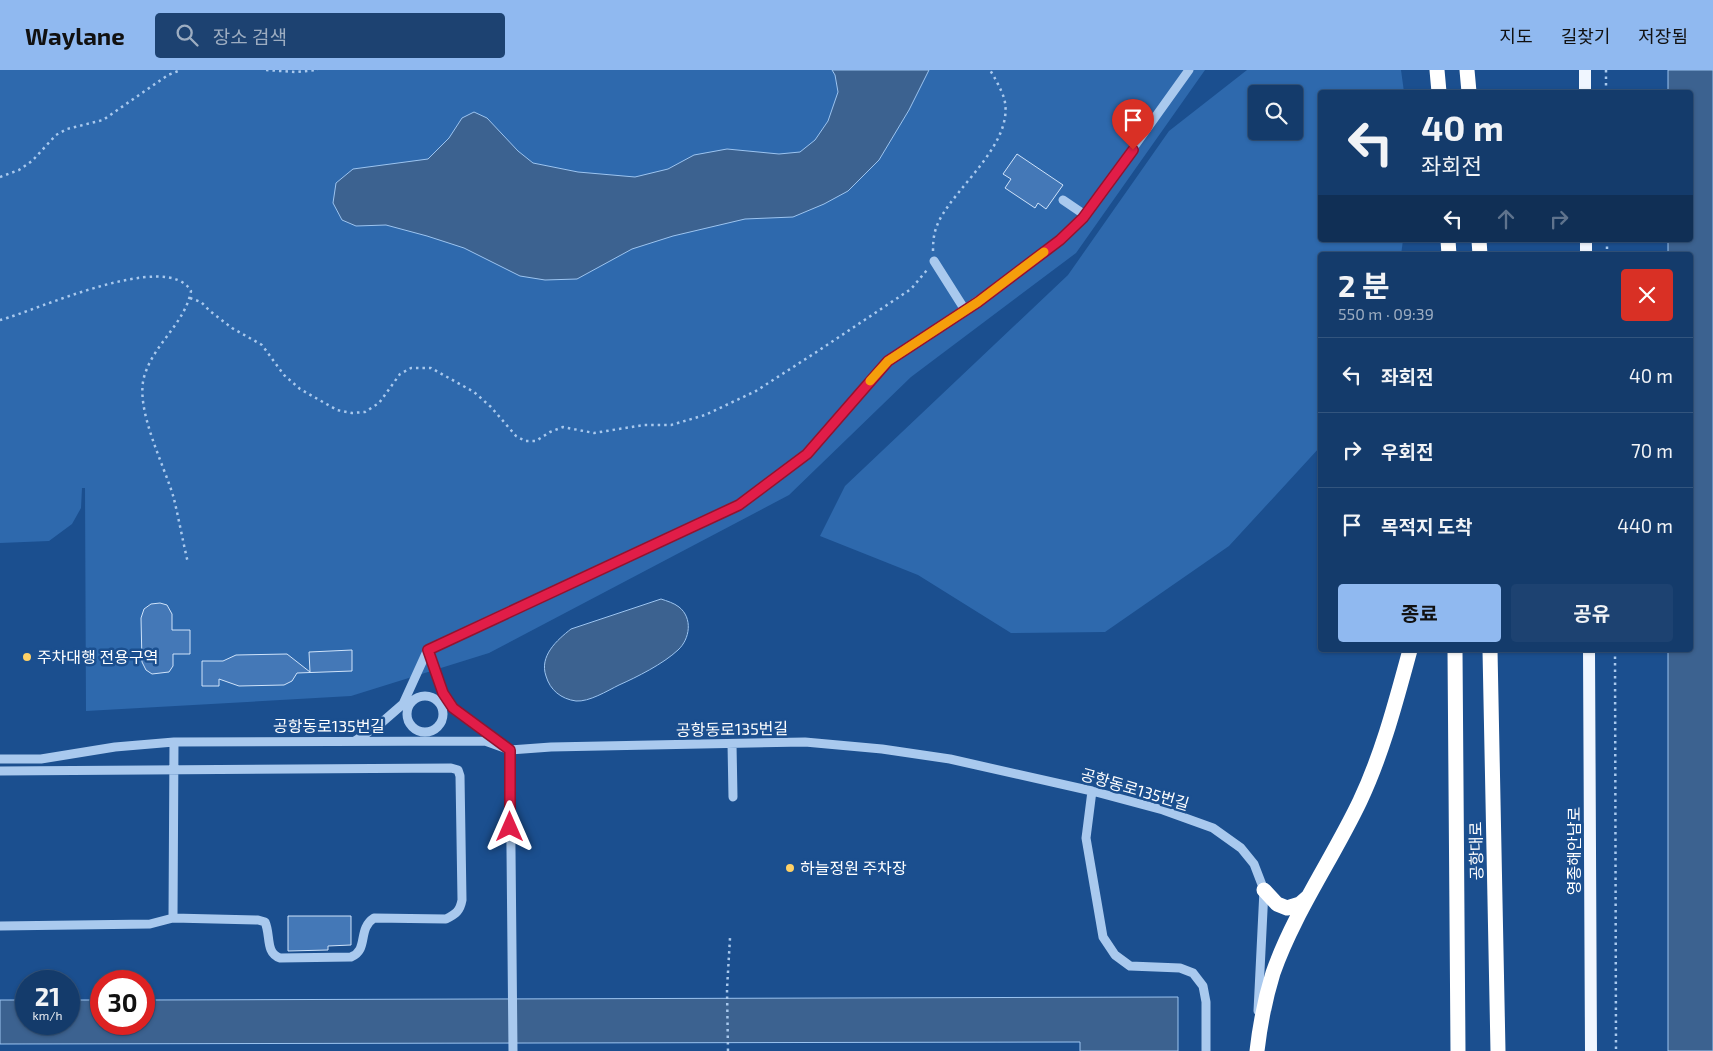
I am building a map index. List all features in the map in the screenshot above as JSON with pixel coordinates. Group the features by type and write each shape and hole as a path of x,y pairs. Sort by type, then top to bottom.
{"highway":[{"path":"1437,70 1439,90"},
{"path":"1467,70 1469,90"},
{"path":"1256,1051 1263,1012 1274,972 1292,930 1347,828 1371,777 1390,724 1409,652"},
{"name":"공항대로","path":"1455,652 1458,1051"},
{"name":"공항대로","path":"1490,652 1498,1051"},
{"path":"1264,890 1277,904 1287,908 1300,904 1314,890"}],"main road":[{"path":"1585,70 1585,90"},
{"name":"영종해안남로","path":"1589,652 1591,1051"}],"street":[{"path":"428,650 445,703 441,722 426,736 411,724 406,706 428,650 739,505 807,454 888,361 966,310 1060,240 1085,215 1189,70"},
{"path":"1063,200 1085,215"},
{"path":"934,261 966,310"},
{"path":"355,741 416,698 427,696 453,708 510,750 513,1051"},
{"name":"공항동로135번길","path":"0,759 41,759 115,747 174,742 355,741 426,736 485,741 510,750 551,747 805,742 882,749 950,759 1092,791 1163,810 1213,828 1241,848 1254,864 1264,890 1256,1051"},
{"path":"173,918 174,742"},
{"path":"732,744 733,797"},
{"path":"0,772 451,768 458,770 460,776 462,900 460,909 456,914 446,919 374,918 368,922 364,930 361,950 357,955 351,957 280,958 274,956 270,951 269,930 265,922 258,920 173,918 150,924 0,926"},
{"path":"1092,791 1086,838 1103,937 1116,956 1130,966 1180,968 1194,973 1203,986 1206,1002 1206,1051"}],"path":[{"path":"0,177 19,170 32,161 56,135 67,129 103,120 152,86 181,70"},
{"path":"266,70 295,72 318,70"},
{"path":"190,298 201,302 210,312 232,328 262,345 284,375 300,389 337,410 352,413 365,412 379,403 400,374 411,368 431,368 474,392 491,407 516,436 525,441 536,441 550,432 563,427 594,433 644,425 671,425 714,411 756,391 911,289 934,261 934,236 939,221 955,197 973,176 1000,131 1005,116 1004,98 990,70"},
{"path":"1606,70 1606,90"},
{"path":"0,320 34,309 57,298 144,276 162,275 179,280 188,286 191,291 190,298 180,318 155,352 144,375 143,389 151,437 174,499 188,563"},
{"path":"1615,652 1616,1051"},
{"path":"728,1051 727,989 730,938"}],"shaded area":[{"path":"0,70 1205,70 1076,253 911,377 789,495 489,653 351,696 86,711 85,488 82,488 81,508 72,524 49,541 0,543"},
{"path":"832,70 929,70 909,110 879,160 848,191 793,217 745,219 673,236 632,249 577,279 545,280 520,276 464,248 427,236 386,225 356,226 342,220 333,203 336,183 353,169 428,159 449,138 462,118 474,112 487,118 518,151 533,163 578,172 635,177 668,169 694,155 727,149 779,154 800,152 815,140 828,121 838,92 835,75"},
{"path":"1247,70 1401,70 1404,90 1318,90 1318,242 1403,242 1401,252 1318,252 1318,449 1229,546 1105,632 1011,633 918,575 820,536 845,486 1068,275 1169,131"},
{"path":"1668,70 1713,70 1713,1051 1668,1051 1668,652 1693,652 1693,252 1668,252 1668,242 1693,242 1693,90 1668,90"},
{"path":"661,599 679,607 688,623 685,640 678,650 642,674 587,700 571,700 553,690 544,669 545,662 555,643 566,633 571,629"},
{"path":"1178,997 1178,1051 1080,1051 1080,1042 0,1044 0,1000 15,1000 15,1035 80,1035 80,1000 90,1000 90,1035 155,1035 155,1000"}],"building":[{"path":"1017,154 1063,185 1046,209 1038,203 1035,208 1005,188 1011,179 1003,174"},
{"path":"160,603 167,605 172,614 172,630 190,630 190,654 173,654 173,666 169,672 152,674 146,670 142,662 141,618 144,609 151,604"},
{"path":"352,650 352,671 297,673 292,681 284,685 239,686 219,679 219,686 202,686 202,661 223,661 236,655 287,654 310,672 309,652"},
{"path":"288,916 351,916 351,945 328,946 328,950 288,951"}],"slow traffic":[{"path":"870,381 888,361 978,302 1044,252"}],"place":[{"name":"주차대행 전용구역","path":"27,657"},
{"name":"하늘정원 주차장","path":"790,868"}],"route":[{"path":"510,827 510,750 453,708 443,693 428,650 739,505 807,454 888,361 978,302 1060,240 1083,218 1133,150"}]}
